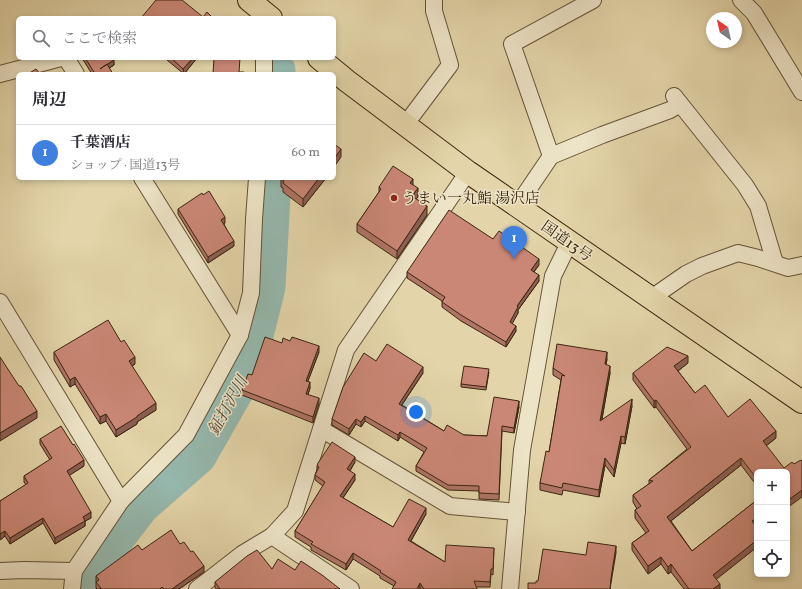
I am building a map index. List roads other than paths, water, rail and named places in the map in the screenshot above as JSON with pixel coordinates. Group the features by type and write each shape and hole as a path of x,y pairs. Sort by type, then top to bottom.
{"highway":[{"path":"249,0 269,16"},
{"name":"国道13号","path":"321,60 468,172 802,402"}],"street":[{"path":"405,125 450,65 434,11 434,0"},
{"path":"551,156 512,44 593,0"},
{"path":"741,0 754,13 802,92"},
{"path":"0,74 53,60"},
{"path":"67,60 75,72"},
{"path":"264,60 264,72"},
{"path":"517,206 551,156 670,110 677,100 746,185 758,206 775,263"},
{"path":"197,589 242,554 272,536 295,511 346,350 468,172"},
{"path":"143,180 240,335"},
{"path":"72,589 74,571 121,501 186,435 240,335 251,293 257,180"},
{"path":"510,589 522,450 553,276 569,243"},
{"path":"653,300 660,292 686,274 702,266 738,253 788,268 802,265"},
{"path":"0,302 121,501"},
{"path":"321,429 450,506 517,512"},
{"path":"272,536 351,589"},
{"path":"0,571 74,571"}],"waterway":[{"name":"鉦打沢川","path":"86,589 91,571 141,506 198,456 246,372 267,287 273,180"}],"place":[{"name":"うまい一丸鮨 湯沢店","path":"394,198"},
{"name":"千葉酒店","path":"514,259"}]}
